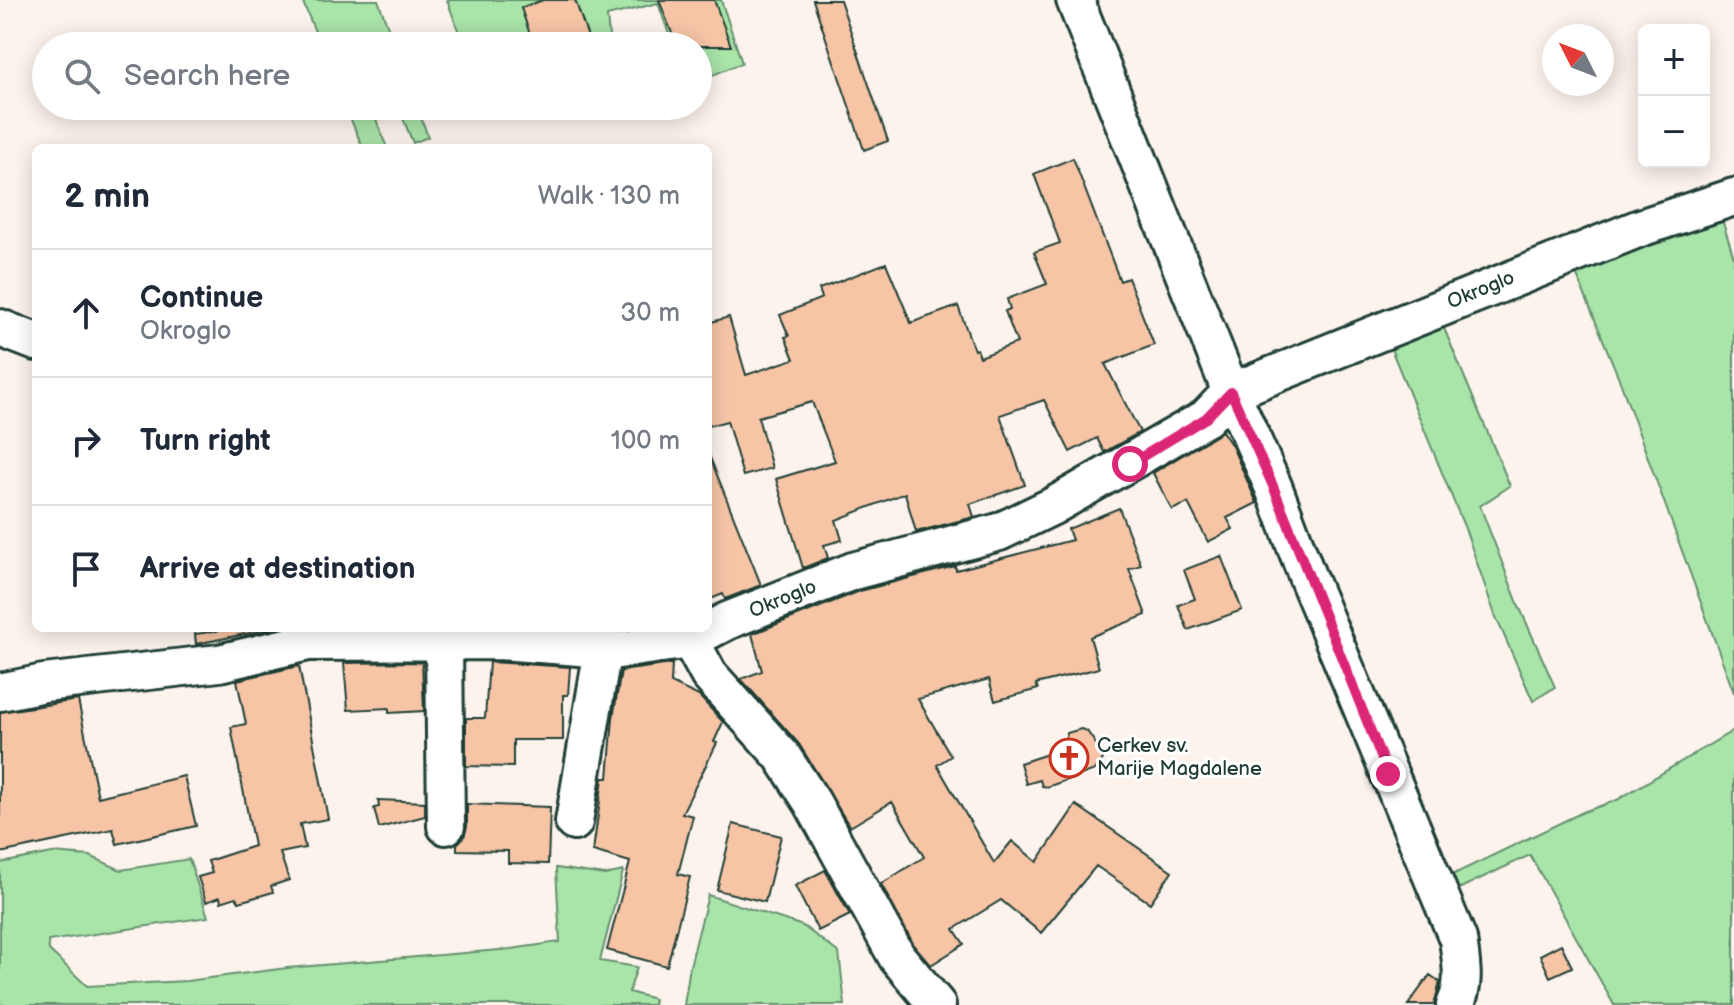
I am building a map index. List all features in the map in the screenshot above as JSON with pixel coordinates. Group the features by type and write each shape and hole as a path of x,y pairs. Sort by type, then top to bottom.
{"street":[{"path":"1075,0 1231,392 1273,486 1307,576 1458,939 1463,977 1455,1005"},
{"name":"Okroglo","path":"712,629 853,571 999,532 1053,506 1206,418 1231,392 1640,228 1734,197"},
{"path":"0,328 32,340"},
{"name":"Okroglo","path":"0,692 44,683 219,663 306,635 444,643 498,641 619,650 690,640 706,632"},
{"path":"690,640 709,675 782,756 812,802 897,957 937,1005"},
{"path":"444,643 446,826"},
{"path":"574,822 603,649"}],"green space":[{"path":"302,0 378,0 390,32 315,32"},
{"path":"447,0 721,0 742,63 712,75 712,32 668,32 658,3 607,16 609,32 459,32"},
{"path":"351,120 376,120 385,144 361,144"},
{"path":"404,120 422,120 428,137 413,143"},
{"path":"1719,210 1734,258 1734,693 1618,376 1573,266"},
{"path":"1441,321 1510,486 1480,506 1555,687 1533,701 1495,615 1466,531 1389,344"},
{"path":"1259,408 1435,851 1450,876 1583,812 1617,800 1734,730 1734,1005 1614,1005 1530,855 1452,892 1447,889 1437,873 1246,413"},
{"path":"52,853 90,856 121,870 189,859 208,917 48,941 49,950 87,986 187,981 287,968 560,942 556,868 605,875 623,871 600,961 637,967 629,992 654,999 653,1005 0,1005 0,863"},
{"path":"708,895 803,926 839,953 845,1005 684,1005 690,966"}],"building":[{"path":"543,0 575,0 586,32 529,32 521,8"},
{"path":"659,0 714,0 731,46 712,46 712,32 672,32"},
{"path":"813,0 840,0 888,141 864,150"},
{"path":"1073,158 1120,281 1128,278 1154,345 1105,364 1140,432 1104,452 1097,438 1070,452 1044,400 1000,415 1025,485 970,504 974,517 916,532 905,493 836,520 842,540 824,545 828,558 803,568 776,479 835,461 812,402 758,417 772,468 743,476 727,421 712,425 712,322 729,317 746,375 794,359 780,315 822,298 819,289 886,263 911,323 958,306 974,350 977,349 980,357 1017,343 1005,311 1010,309 1007,299 1047,284 1034,252 1060,243 1034,174"},
{"path":"1222,431 1232,446 1257,503 1227,518 1233,529 1208,542 1188,503 1172,510 1153,473"},
{"path":"712,462 761,585 725,599 723,594 712,598"},
{"path":"1119,508 1141,565 1129,569 1146,615 1090,637 1099,668 1036,684 1038,689 995,701 989,679 918,699 951,756 937,765 994,863 1012,841 1037,862 1076,805 1172,871 1150,903 1096,866 1041,933 1001,900 954,929 964,944 931,965 914,945 881,884 924,857 892,802 850,827 799,744 741,679 762,671 752,634 860,591 1072,540 1068,529"},
{"path":"1221,556 1242,610 1188,630 1178,605 1195,599 1184,570"},
{"path":"210,632 255,632 196,644 195,634"},
{"path":"422,662 424,711 389,713 389,708 348,710 344,663"},
{"path":"489,662 570,667 568,695 563,695 563,740 513,740 513,767 466,766 466,718 485,718"},
{"path":"672,664 671,683 699,696 723,722 714,742 717,743 682,813 693,816 678,874 690,877 667,966 607,950 630,862 593,851 603,778 608,778 621,671"},
{"path":"299,666 328,819 300,824 305,848 280,853 289,880 271,886 273,892 239,902 236,897 221,902 220,897 206,902 198,877 212,873 208,861 254,846 231,727 246,724 237,680"},
{"path":"78,700 98,797 184,776 196,826 117,844 113,829 0,853 0,712"},
{"name":"Cerkev sv. Marije Magdalene","path":"1081,729 1087,731 1102,753 1103,759 1095,770 1047,787 1042,786 1040,780 1026,784 1020,763 1063,749 1067,733"},
{"path":"378,800 425,802 425,816 379,828 374,808 379,807"},
{"path":"467,804 550,807 548,864 508,863 508,851 457,850 467,827"},
{"path":"733,824 781,836 765,902 717,890"},
{"path":"825,870 850,915 818,931 795,886"},
{"path":"1561,944 1572,967 1550,977 1540,955"},
{"path":"1430,975 1440,982 1434,1005 1408,1005"}],"place":[{"name":"Cerkev sv. Marije Magdalene","path":"1069,758"}],"route":[{"path":"1130,464 1206,418 1231,392 1273,486 1388,774"}]}
